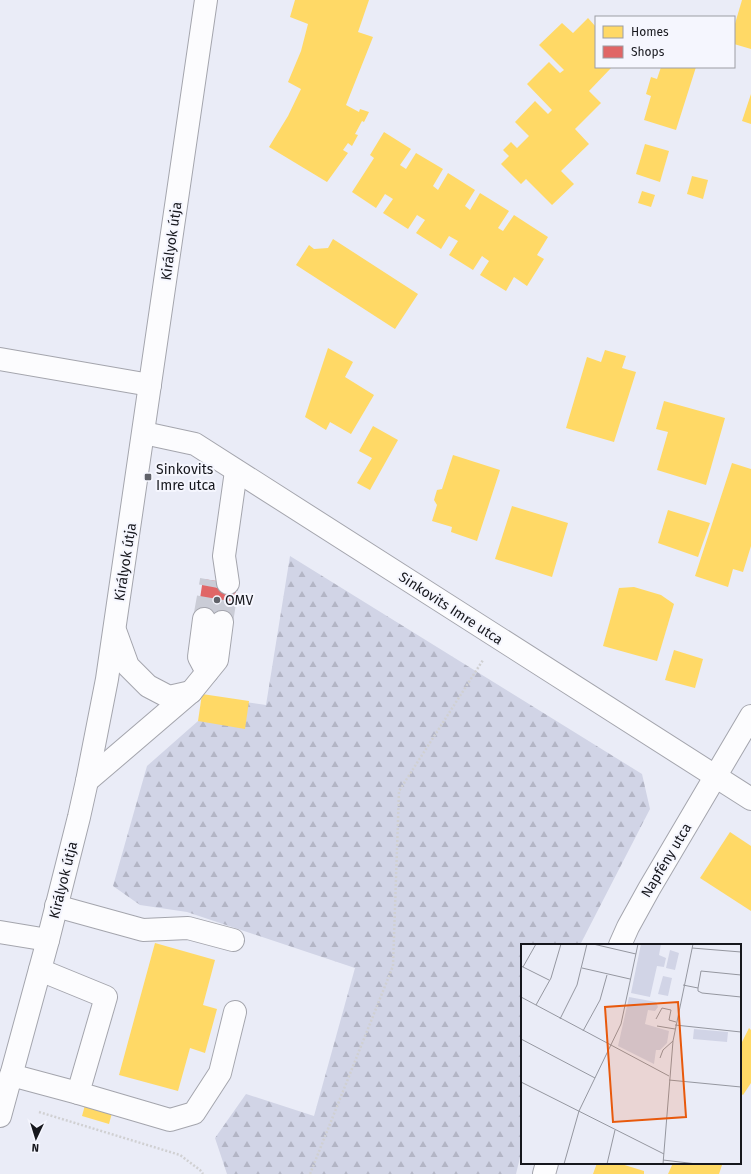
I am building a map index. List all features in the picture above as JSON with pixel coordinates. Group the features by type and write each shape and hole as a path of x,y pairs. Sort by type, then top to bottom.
{"street":[{"name":"Királyok útja","path":"2,1108 48,940 88,781 107,680 206,0"},
{"path":"0,360 150,385"},
{"name":"Sinkovits Imre utca","path":"144,433 195,444 751,799"},
{"path":"219,581 236,471"},
{"path":"88,781 191,692 207,672 199,658 213,621"},
{"path":"115,630 128,666 148,686 169,697 191,692"},
{"name":"Napfény utca","path":"620,944 628,926 649,888 751,716"},
{"path":"56,906 143,930 188,928 233,940"},
{"path":"0,932 48,940"},
{"path":"40,970 106,997 78,1093"},
{"path":"11,1075 170,1120 194,1113 220,1073 235,1012"},
{"path":"544,1174 547,1164"}],"path":[{"path":"310,1174 393,966 399,791 497,637"},
{"path":"2,1108 95,1130 180,1155 203,1174"}],"green space":[{"path":"290,556 642,774 650,809 581,944 521,944 521,1153 516,1174 227,1174 215,1138 246,1094 314,1116 355,968 187,912 140,905 113,886 147,766 223,699 266,705"}],"building: Homes":[{"path":"295,0 369,0 358,32 373,37 346,105 359,112 360,109 369,112 355,134 358,135 352,146 348,143 343,150 348,153 327,182 269,147 288,116 301,89 288,82 301,51 308,24 290,17"},
{"path":"742,0 751,0 751,49 735,44 735,24"},
{"path":"588,18 595,26 595,68 611,68 589,91 601,103 575,129 589,144 561,171 574,184 552,205 526,179 521,184 501,164 509,156 503,150 511,142 517,148 529,136 515,122 535,101 548,114 552,110 527,84 549,62 560,73 564,70 539,45 562,23 573,33"},
{"path":"661,68 696,68 676,130 644,120 651,96 646,94 651,77 657,79"},
{"path":"751,94 751,124 742,121"},
{"path":"384,132 411,149 400,165 406,169 416,153 443,169 433,186 438,190 448,173 475,190 465,206 470,210 480,193 509,211 498,228 503,231 514,215 548,237 537,255 544,259 527,286 514,277 506,291 480,275 489,261 482,256 473,270 449,255 458,241 449,236 441,249 416,233 425,220 417,215 408,229 383,213 393,199 385,194 376,208 352,192 374,158 370,155"},
{"path":"645,144 669,151 660,182 636,174"},
{"path":"692,176 708,180 703,199 687,194"},
{"path":"642,191 655,195 651,207 638,203"},
{"path":"333,239 418,294 395,329 296,265 309,245 314,249 328,248"},
{"path":"328,348 353,362 345,377 374,395 351,434 330,422 326,430 305,417"},
{"path":"605,350 626,356 622,368 636,372 614,442 566,428 587,357 601,362"},
{"path":"664,401 725,418 706,485 657,470 668,432 656,429"},
{"path":"373,426 398,440 370,490 357,483 372,458 359,451"},
{"path":"453,455 500,470 477,541 451,532 452,527 432,521 437,505 434,500 437,490 442,489"},
{"path":"732,463 751,469 751,546 743,572 733,569 728,587 695,576"},
{"path":"512,506 568,523 552,577 495,559"},
{"path":"668,510 710,523 698,557 658,543"},
{"path":"634,587 661,595 674,604 657,661 603,646 619,588"},
{"path":"674,650 703,659 695,688 665,680"},
{"path":"202,694 249,701 245,729 198,721"},
{"path":"730,832 751,846 751,911 700,878"},
{"path":"155,943 215,960 203,1005 217,1009 205,1053 190,1048 178,1091 119,1075"},
{"path":"749,1028 751,1030 751,1083 743,1095 741,1094 742,1042"},
{"path":"85,1105 112,1113 109,1124 82,1116"},
{"path":"597,1164 621,1164 644,1171 644,1174 593,1174"},
{"path":"673,1164 722,1165 719,1174 668,1174"}],"building: Shops":[{"path":"203,579 237,584 231,624 197,618"}],"tunnel":[{"path":"204,619 211,580"},
{"path":"222,622 228,583"}],"place":[{"name":"Sinkovits Imre utca","path":"148,477"},
{"name":"OMV","path":"217,600"}]}
